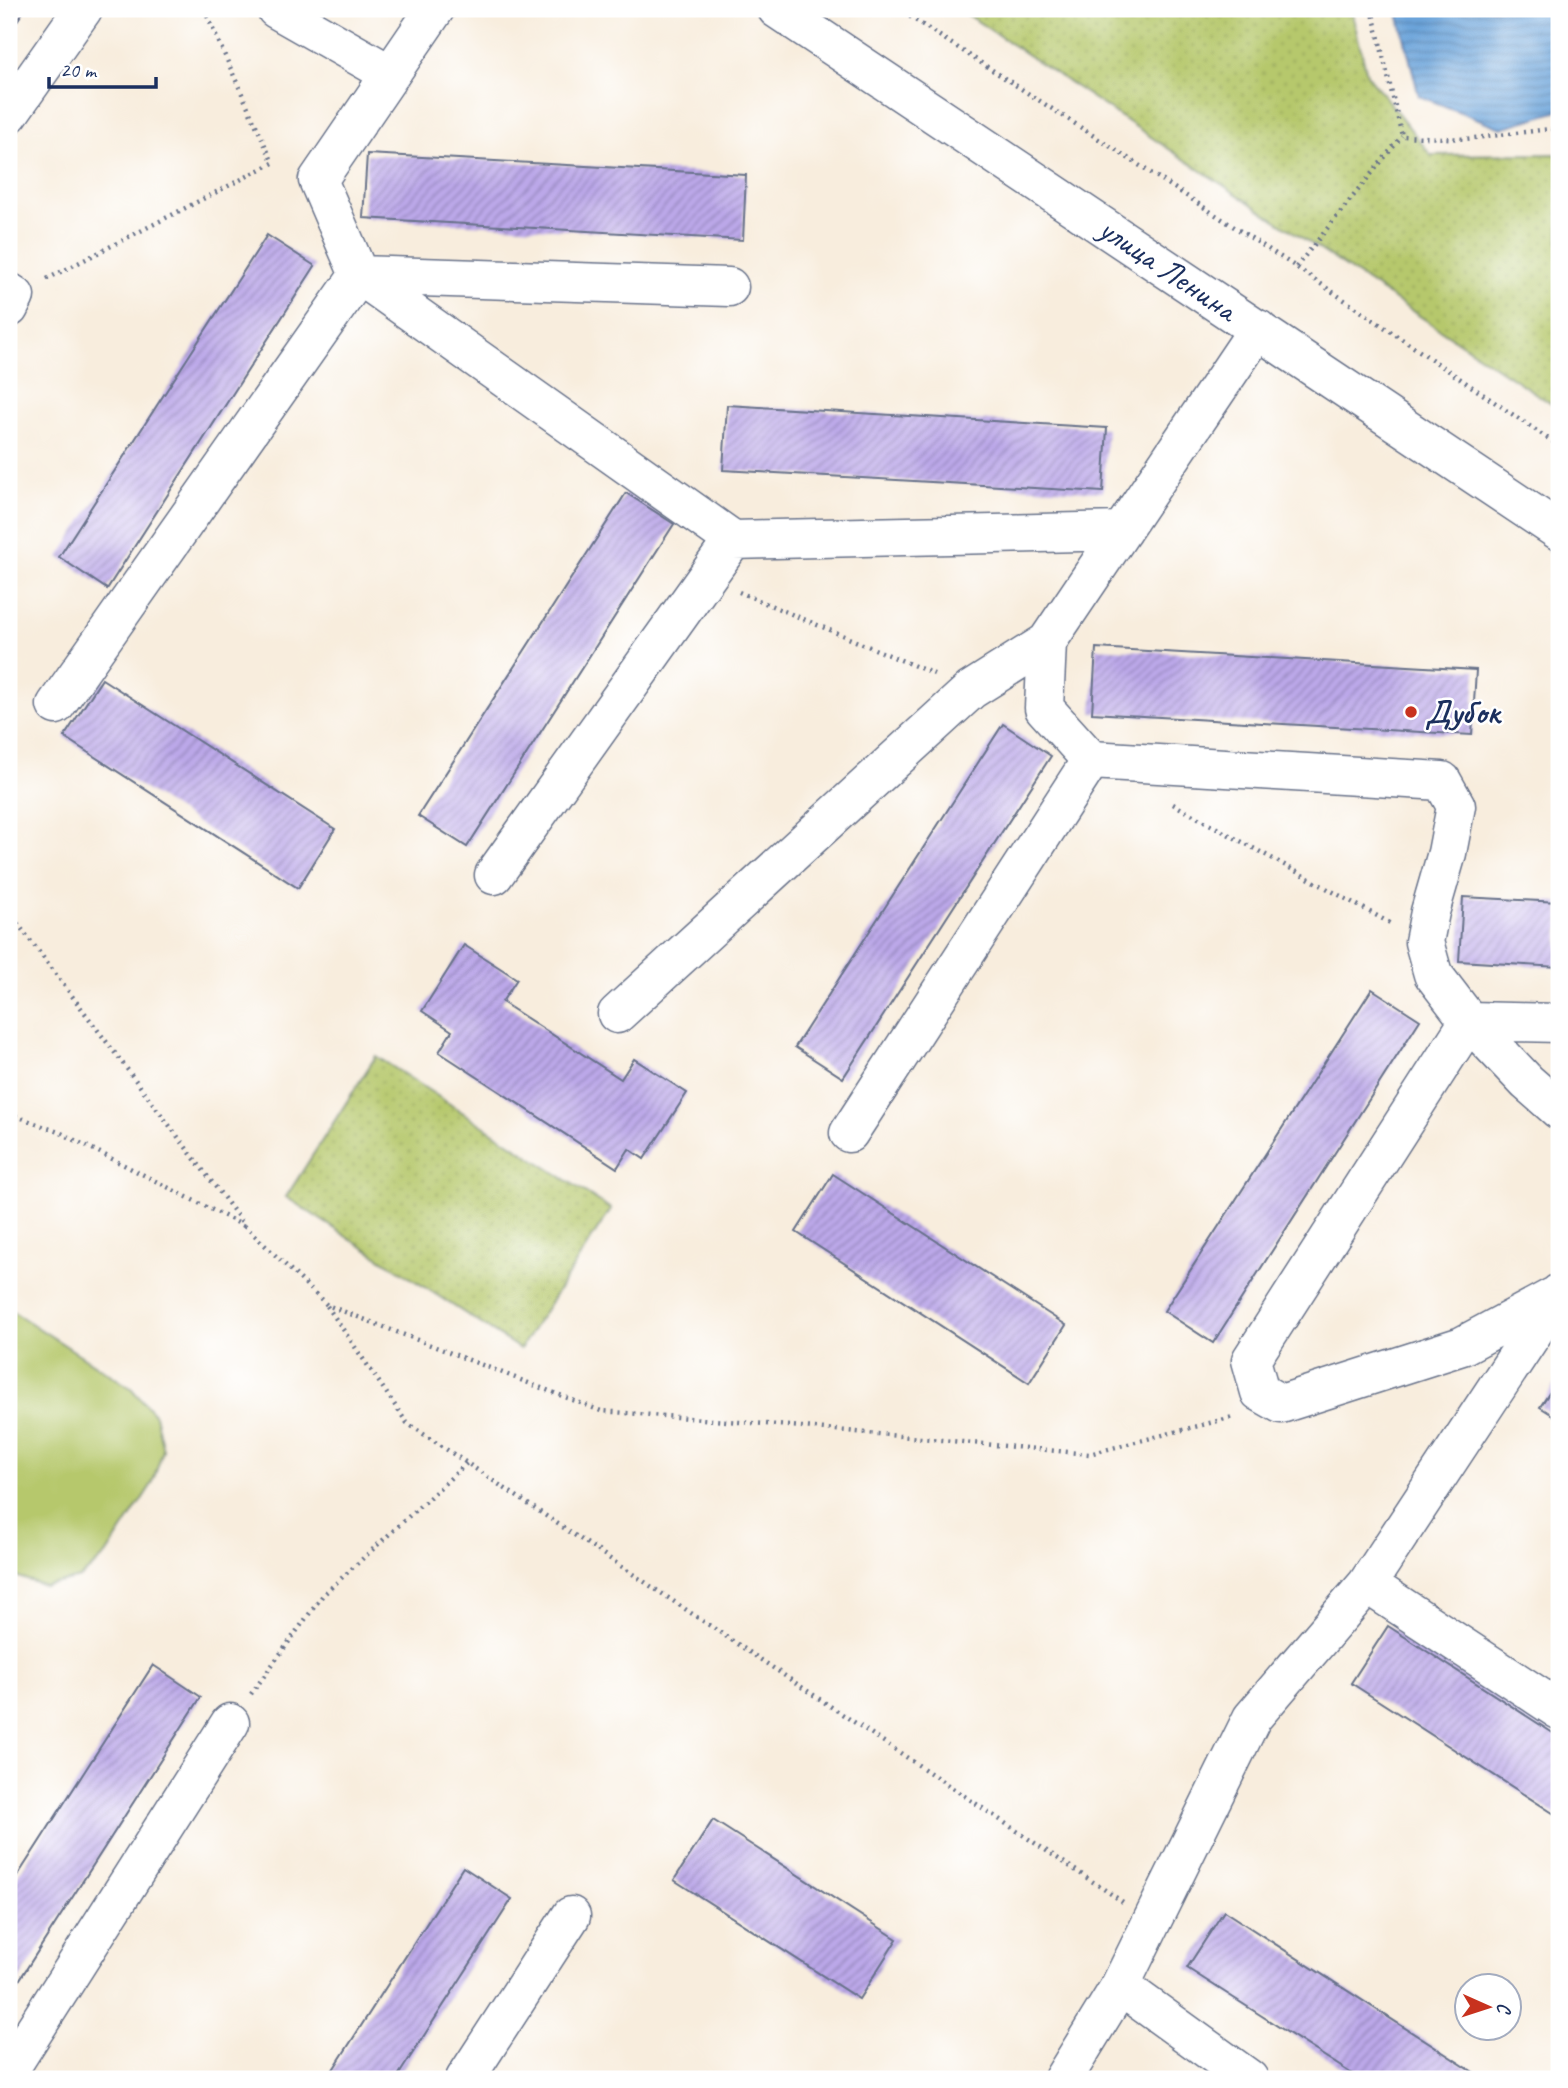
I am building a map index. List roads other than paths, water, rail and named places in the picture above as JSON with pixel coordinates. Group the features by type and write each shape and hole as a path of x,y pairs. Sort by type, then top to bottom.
{"street":[{"path":"9,114 83,9"},
{"path":"276,9 390,74"},
{"path":"435,9 317,180 359,275 733,540 1122,531"},
{"name":"улица Ленина","path":"788,12 1559,531"},
{"path":"359,275 729,286"},
{"path":"56,705 359,275"},
{"path":"617,1014 971,690 1047,642 1258,329"},
{"path":"494,875 733,540"},
{"path":"1047,642 1044,708 1091,760 1442,781 1456,806 1424,942 1433,974 1469,1021 1527,1082 1559,1110"},
{"path":"849,1133 1091,760"},
{"path":"1469,1021 1559,1023"},
{"path":"1469,1021 1251,1360 1260,1392 1281,1404 1462,1346 1558,1292"},
{"path":"1063,2079 1120,1986 1252,1718 1367,1584 1558,1292"},
{"path":"1367,1584 1559,1710"},
{"path":"22,2079 9,2070 229,1723"},
{"path":"465,2079 571,1916"},
{"path":"1120,1986 1249,2079"}],"water":[{"path":"1397,9 1559,9 1559,111 1501,128 1419,96"}],"place":[{"name":"Дубок","path":"1411,712"}]}
